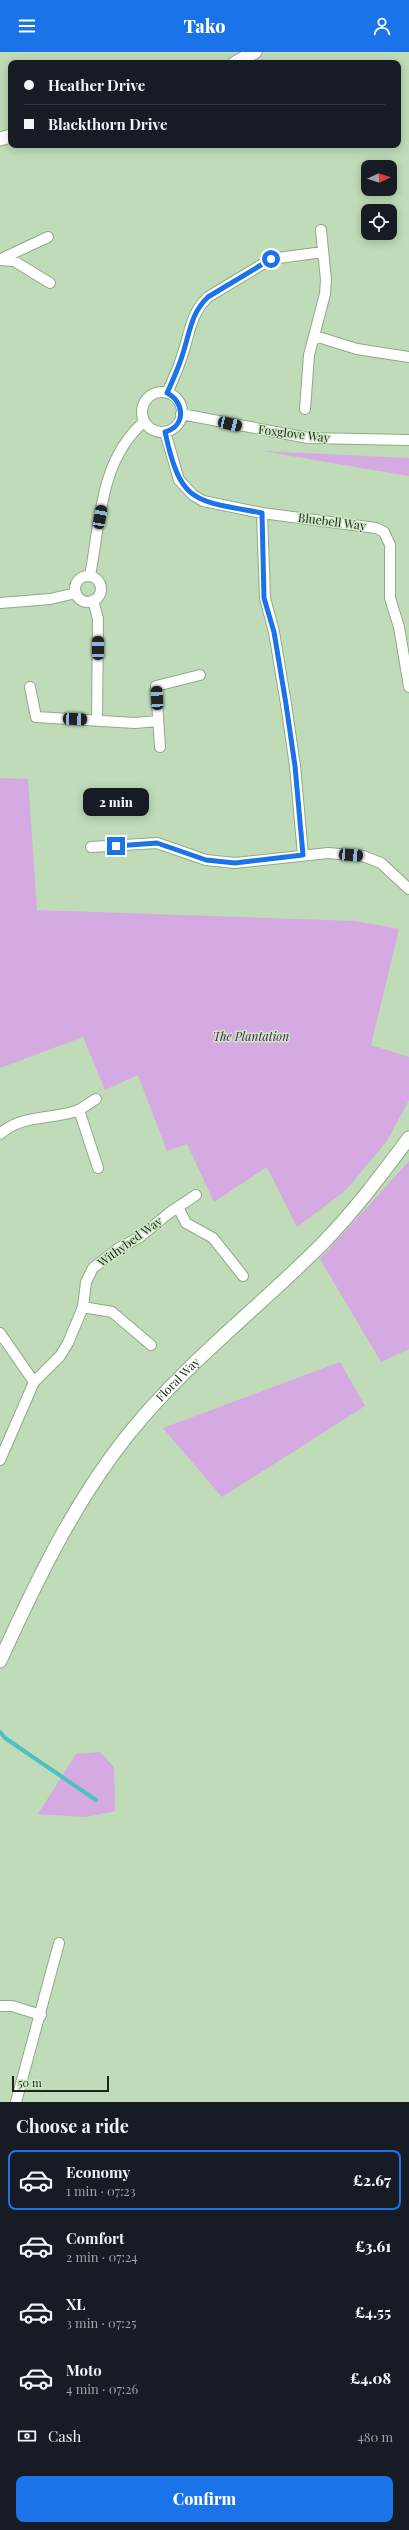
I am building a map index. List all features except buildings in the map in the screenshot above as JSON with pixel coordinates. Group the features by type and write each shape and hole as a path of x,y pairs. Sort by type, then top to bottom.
{"street":[{"path":"240,60 255,52"},
{"path":"304,408 306,371 325,294 326,280 321,230"},
{"path":"0,260 48,237"},
{"path":"167,393 182,357 190,325 201,304 208,297 271,259 323,252"},
{"path":"0,260 14,261 50,283"},
{"path":"314,336 358,349 409,357"},
{"path":"160,392 167,393 178,401 181,414 174,428 165,432 153,430 144,422 142,414 146,400 160,392"},
{"name":"Foxglove Way","path":"181,414 308,438 409,440"},
{"path":"90,576 107,484 113,464 124,442 144,422"},
{"name":"Bluebell Way","path":"165,432 174,470 184,487 203,501 262,513 376,528 384,532 388,538 391,554 390,598 399,627 409,687"},
{"path":"262,513 264,598 274,632 286,704 295,766 303,855"},
{"path":"90,576 97,580 100,588 98,596 93,600 83,601 76,593 78,580 90,576"},
{"path":"0,603 50,599 76,593"},
{"path":"93,600 98,619 97,720"},
{"path":"160,747 156,686 200,675"},
{"path":"30,686 36,717 135,723 158,721"},
{"path":"91,847 157,843 206,860 235,863 328,853 363,856 381,863 409,890"},
{"path":"0,1134 7,1128 22,1121 57,1116 78,1110 96,1099"},
{"path":"78,1110 98,1168"},
{"name":"Floral Way","path":"0,1661 63,1530 82,1498 127,1436 162,1395 210,1346 324,1243 356,1206 409,1138"},
{"name":"Withybed Way","path":"34,1382 60,1356 74,1332 83,1307 86,1282 94,1268 119,1248 140,1237 196,1195"},
{"path":"178,1207 186,1223 213,1238 243,1276"},
{"path":"83,1307 112,1312 150,1345"},
{"path":"0,1333 34,1382 0,1460"},
{"path":"16,2102 41,2016 59,1943"},
{"path":"0,2006 12,2006 41,2016"}],"green space":[{"path":"262,451 409,458 409,476"},
{"name":"The Plantation","path":"0,778 28,779 37,910 355,921 399,929 371,1045 409,1057 409,1100 387,1141 346,1190 297,1227 267,1167 214,1202 187,1144 167,1151 138,1075 105,1090 83,1037 0,1068"},
{"path":"409,1161 409,1349 381,1362 320,1259"},
{"path":"340,1362 365,1406 222,1497 163,1428"},
{"path":"100,1752 114,1767 115,1811 86,1817 38,1814 76,1754"}],"waterway":[{"path":"0,1732 5,1738 96,1800"}],"route":[{"path":"116,846 157,843 182,850 206,860 235,863 303,855 295,766 286,704 274,632 264,598 262,579 262,513 203,501 193,495 184,487 174,470 165,432 174,428 180,419 181,408 178,401 174,396 167,393 184,352 190,325 201,304 208,297 260,264 271,259"}]}
